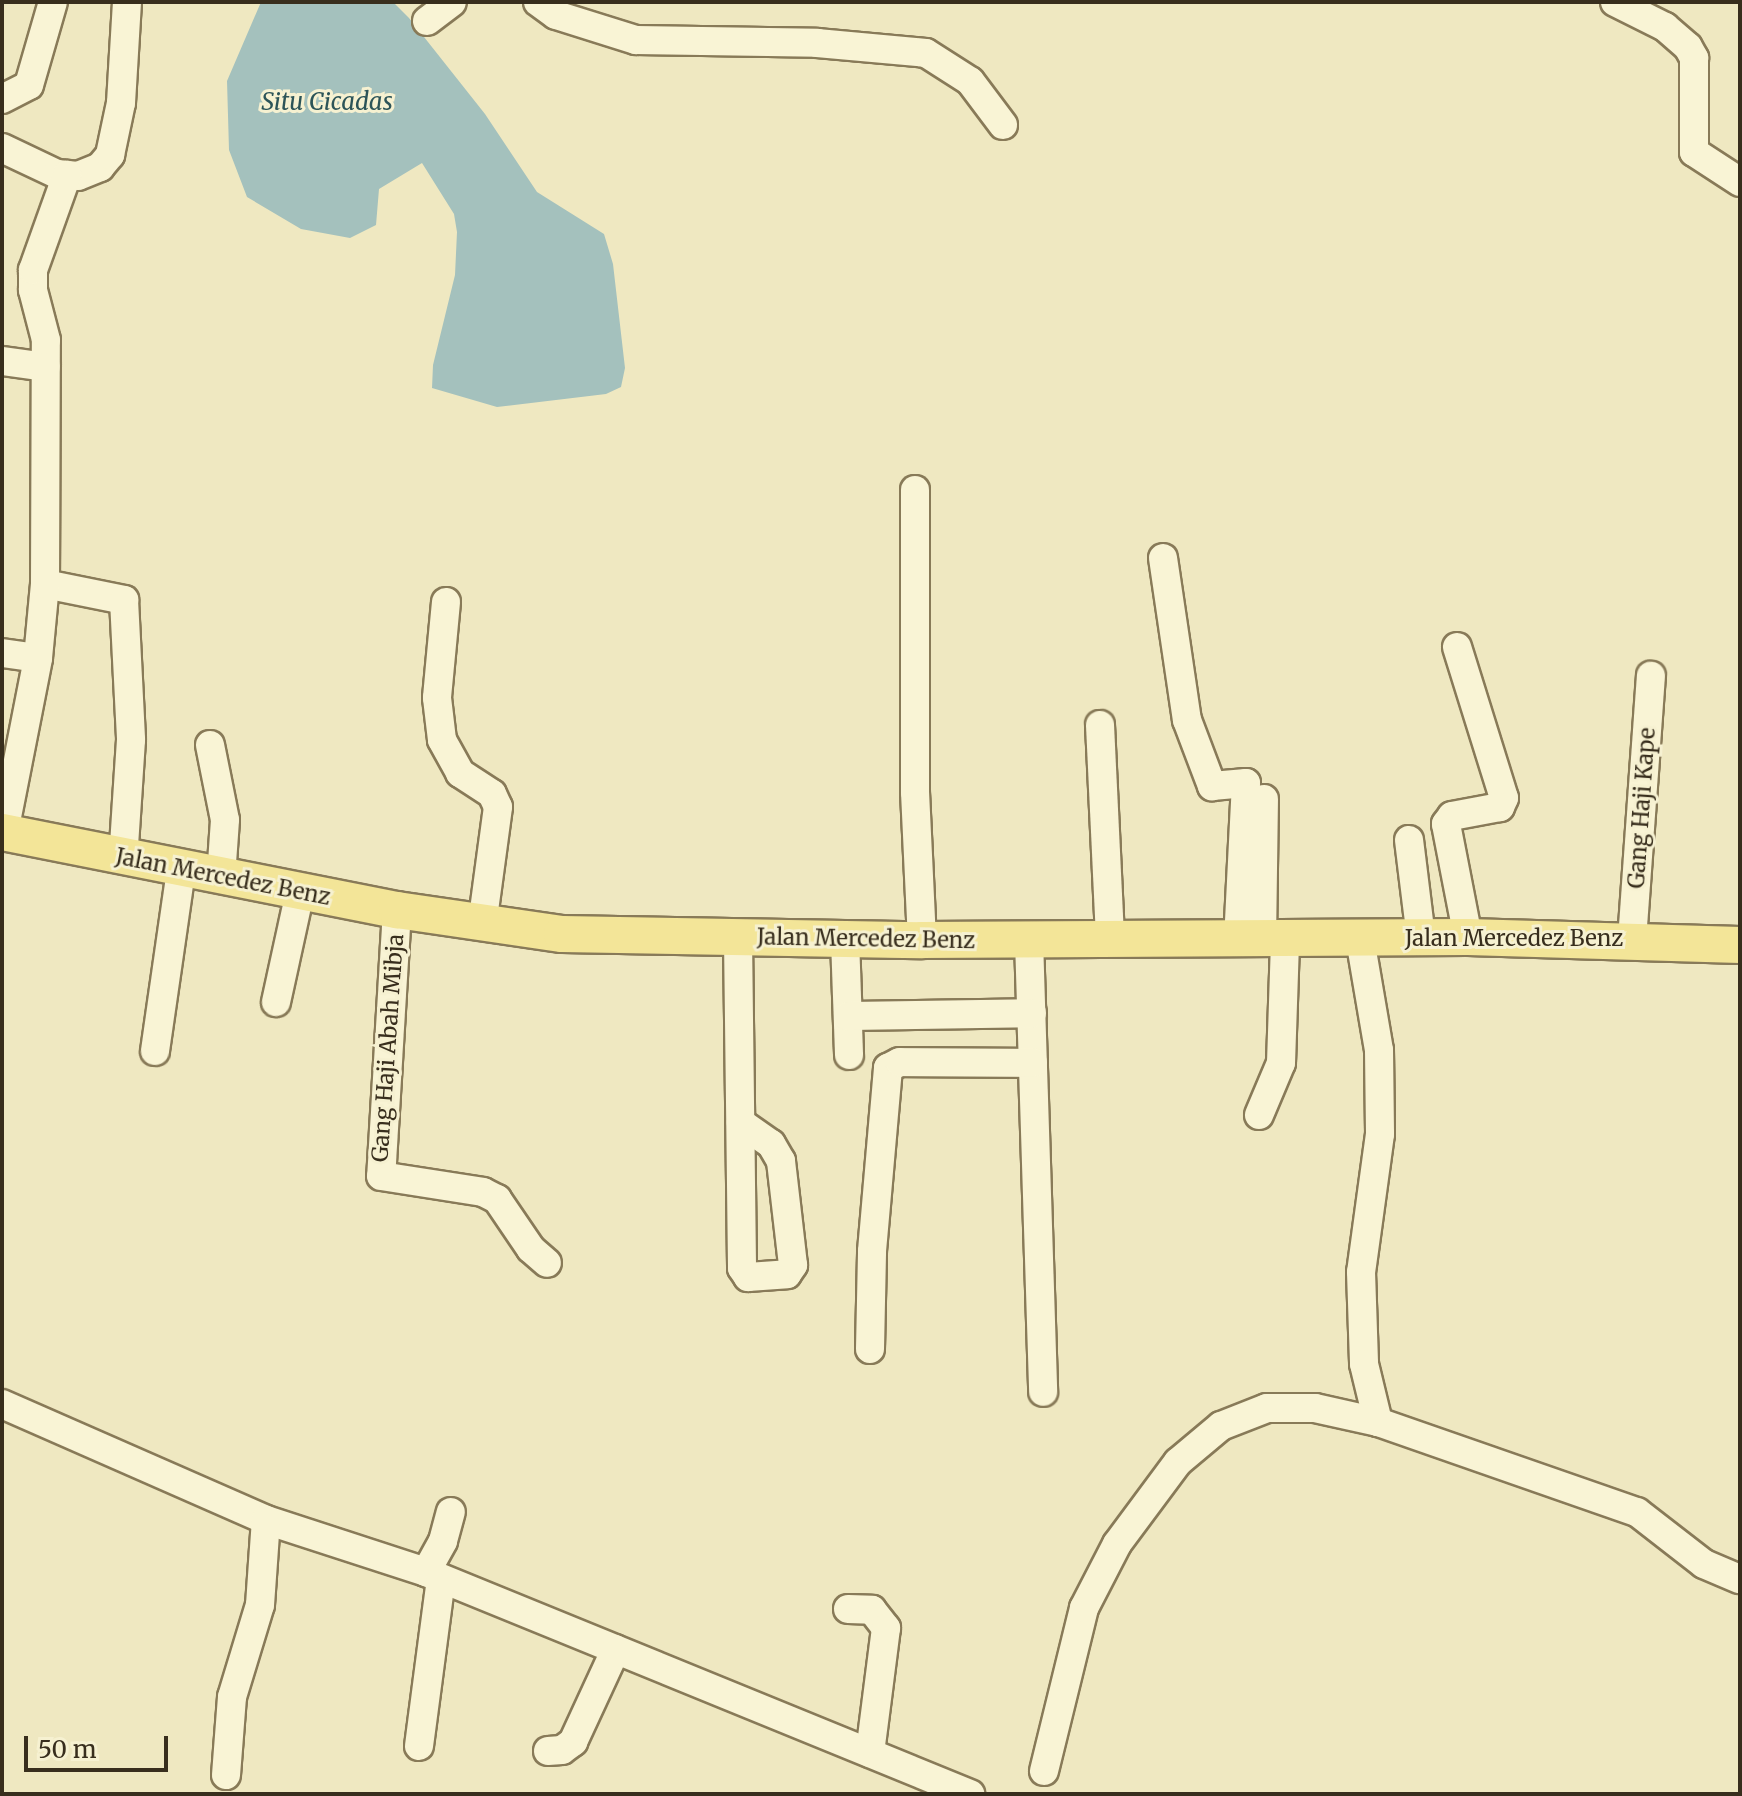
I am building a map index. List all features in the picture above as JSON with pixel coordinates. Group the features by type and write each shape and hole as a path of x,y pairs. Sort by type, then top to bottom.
{"main road":[{"name":"Jalan Mercedez Benz","path":"3,832 123,859 397,910 482,925 562,934 922,940 1468,937 1740,945"}],"street":[{"path":"2,99 29,85 53,2"},
{"path":"2,148 67,175 100,167 110,155 126,71 127,2"},
{"path":"427,21 452,2"},
{"path":"538,2 556,15 636,40 817,43 926,53 970,81 1003,125"},
{"path":"1615,2 1665,27 1688,47 1694,58 1694,152 1740,182"},
{"path":"3,832 38,658 45,584 46,367 33,270 67,175"},
{"path":"2,361 46,367"},
{"path":"915,490 915,792 922,940"},
{"path":"1163,558 1187,720 1212,786 1246,783 1262,940 1281,1063 1259,1115"},
{"path":"45,584 124,600 131,740 123,859"},
{"path":"446,602 437,698 442,740 460,773 492,794 498,807 482,925"},
{"path":"1457,647 1504,803 1448,819 1448,855 1468,937"},
{"path":"2,653 38,658"},
{"name":"Gang Haji Kape","path":"1632,940 1651,676"},
{"path":"1100,725 1110,939"},
{"path":"210,745 225,820 221,877"},
{"path":"1262,940 1264,799"},
{"path":"1421,938 1410,851 1448,855"},
{"path":"155,1051 181,870"},
{"path":"276,1002 300,892"},
{"name":"Gang Haji Abah Mibja","path":"397,910 381,1176 469,1189 497,1199 531,1249 547,1263"},
{"path":"738,938 742,1268 748,1277 787,1274 793,1265 781,1161 771,1144 741,1123"},
{"path":"845,939 849,1055"},
{"path":"1360,939 1379,1050 1380,1134 1361,1286 1364,1364 1378,1422"},
{"path":"1029,940 1043,1392"},
{"path":"848,1016 1032,1013"},
{"path":"870,1349 872,1251 888,1068 900,1062 1033,1063"},
{"path":"2,1404 266,1520 434,1576 970,1794"},
{"path":"1044,1771 1084,1608 1117,1544 1178,1462 1221,1426 1267,1408 1315,1408 1378,1422 1637,1512 1704,1564 1740,1579"},
{"path":"419,1746 434,1576 451,1512"},
{"path":"226,1775 232,1697 260,1605 266,1520"},
{"path":"848,1609 872,1610 886,1628 870,1753"},
{"path":"548,1751 562,1750 573,1742 616,1649"}],"water":[{"name":"Situ Cicadas","path":"261,2 393,2 409,18 485,114 537,192 604,234 613,264 625,368 621,387 606,394 497,407 432,388 433,365 455,275 457,232 454,214 422,163 379,189 376,225 350,238 301,229 247,197 229,150 227,81"}]}
